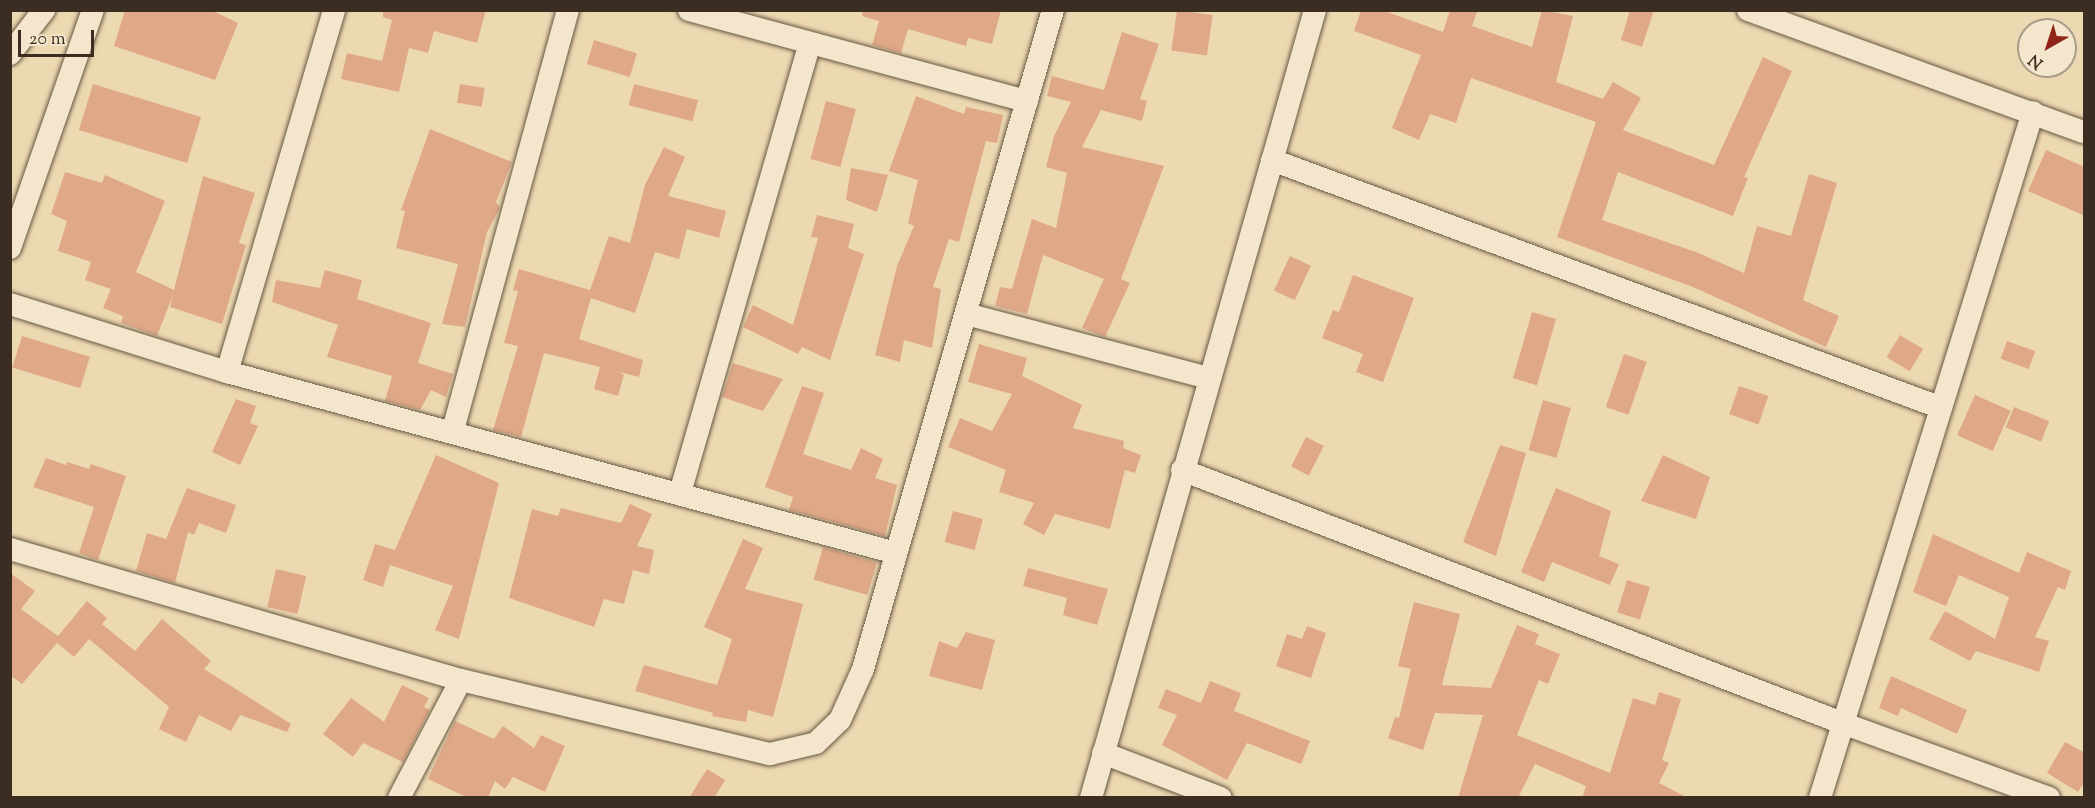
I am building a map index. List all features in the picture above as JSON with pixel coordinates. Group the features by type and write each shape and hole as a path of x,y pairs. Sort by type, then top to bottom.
{"street":[{"path":"10,54 44,10"},
{"path":"10,248 93,10"},
{"path":"227,372 334,10"},
{"path":"453,430 568,10"},
{"path":"689,10 1027,101"},
{"path":"10,549 461,680 770,754 816,743 840,720 862,669 1053,10"},
{"path":"1091,798 1182,470 1316,10"},
{"path":"1748,10 2085,132"},
{"path":"680,493 810,43"},
{"path":"1820,798 1939,407 2033,112"},
{"path":"1272,160 1939,407"},
{"path":"10,304 227,372 453,430 896,553"},
{"path":"966,314 1209,378"},
{"path":"1182,470 1842,723 2049,798"},
{"path":"399,798 461,680"},
{"path":"1103,753 1221,798"}],"building":[{"path":"125,10 211,10 238,23 215,80 114,46"},
{"path":"383,10 486,10 477,43 434,31 428,53 409,48 399,92 341,79 347,53 382,61 392,20 383,17"},
{"path":"863,10 1001,10 992,44 968,38 966,46 908,29 901,53 872,45 879,21 862,16"},
{"path":"1177,10 1213,15 1207,56 1171,51"},
{"path":"1361,10 1382,10 1443,32 1450,10 1478,10 1472,26 1532,47 1542,10 1573,16 1556,82 1603,99 1613,82 1641,98 1623,130 1714,165 1763,57 1792,71 1744,177 1748,178 1733,216 1618,172 1602,220 1696,252 1744,273 1757,226 1791,236 1809,174 1837,183 1803,300 1839,316 1826,347 1693,287 1557,237 1596,122 1471,78 1456,123 1430,114 1419,140 1392,128 1421,55 1354,31"},
{"path":"1630,10 1654,10 1642,47 1621,40"},
{"path":"1122,32 1159,44 1140,99 1147,101 1142,121 1101,110 1082,147 1164,166 1121,279 1130,283 1105,337 1082,328 1104,279 1043,255 1027,314 995,306 1000,287 1012,289 1032,219 1056,228 1067,173 1046,167 1054,136 1071,102 1047,96 1052,76 1104,90"},
{"path":"594,40 637,53 630,77 587,64"},
{"path":"93,84 201,117 187,163 79,130"},
{"path":"460,84 485,88 482,107 457,103"},
{"path":"634,84 698,100 693,121 629,105"},
{"path":"916,96 964,114 966,107 1003,115 997,143 986,141 959,242 949,239 933,287 941,289 932,348 904,340 900,362 875,355 897,266 914,226 908,223 918,180 889,171"},
{"path":"826,101 856,109 840,167 810,159"},
{"path":"430,129 512,162 496,202 500,208 487,232 465,327 442,324 458,264 396,248 405,211 401,210"},
{"path":"664,147 685,157 668,196 726,211 719,238 687,229 679,259 655,252 635,313 591,298 579,339 643,360 639,377 619,372 624,375 618,396 594,389 600,367 544,353 521,437 493,430 518,346 504,343 518,291 513,290 519,269 590,290 609,236 630,243 645,185"},
{"path":"2046,150 2085,167 2085,216 2028,191"},
{"path":"851,168 888,175 877,212 846,200"},
{"path":"65,172 102,183 105,175 165,201 136,272 174,290 203,176 255,193 239,243 246,245 222,324 170,307 173,295 157,336 121,323 123,316 103,308 111,289 85,280 91,262 58,251 67,221 51,214"},
{"path":"817,215 854,224 848,248 864,254 830,360 802,347 798,354 743,327 753,305 793,325 818,238 811,237"},
{"path":"1290,256 1311,266 1295,300 1274,290"},
{"path":"325,270 362,280 357,299 431,323 418,363 453,374 446,397 431,390 420,410 385,401 392,376 327,357 338,325 272,302 276,280 320,288"},
{"path":"1353,275 1414,298 1383,382 1356,372 1363,354 1322,338 1333,310 1339,312"},
{"path":"1532,312 1556,319 1537,385 1513,378"},
{"path":"1900,335 1923,349 1910,371 1887,357"},
{"path":"22,336 90,357 80,388 12,368"},
{"path":"2007,341 2035,351 2029,369 2001,359"},
{"path":"979,344 1027,358 1022,376 1082,405 1073,428 1124,441 1123,448 1141,455 1135,473 1125,470 1110,529 1055,514 1044,535 1023,524 1034,503 999,492 1006,470 948,447 960,418 992,431 1012,394 968,382"},
{"path":"1624,354 1647,362 1628,415 1606,407"},
{"path":"733,363 783,379 763,411 722,397"},
{"path":"802,386 824,393 803,454 851,470 861,448 883,459 875,478 897,485 885,536 789,510 793,497 765,487"},
{"path":"1739,386 1768,396 1759,424 1729,414"},
{"path":"1975,395 2011,411 1993,451 1957,435"},
{"path":"236,399 256,406 250,423 258,426 240,465 212,452"},
{"path":"1543,400 1571,408 1557,458 1529,450"},
{"path":"2014,407 2049,421 2041,442 2006,427"},
{"path":"1306,437 1324,446 1309,475 1291,466"},
{"path":"1500,445 1526,453 1496,556 1463,542"},
{"path":"436,455 499,483 459,639 435,630 453,586 390,565 383,587 363,580 375,544 395,550"},
{"path":"1663,455 1710,477 1696,519 1641,501"},
{"path":"46,458 66,465 67,462 89,469 91,464 126,476 98,560 79,553 94,507 33,487"},
{"path":"187,488 236,505 226,533 199,523 194,535 188,532 175,583 136,571 147,533 166,539"},
{"path":"1556,488 1611,511 1599,556 1619,564 1610,585 1552,562 1544,582 1521,572"},
{"path":"630,504 652,514 637,546 654,550 649,574 633,570 624,604 604,599 594,627 509,598 532,509 558,516 561,508 621,523"},
{"path":"953,511 983,519 975,550 945,542"},
{"path":"1933,534 2019,573 2027,552 2071,571 2065,590 2058,587 2035,637 2049,641 2039,672 1976,651 1970,661 1929,639 1945,611 1995,639 2009,597 1959,575 1946,606 1913,592"},
{"path":"743,539 763,548 745,589 803,604 773,717 748,710 746,722 712,716 713,713 635,691 644,665 717,685 732,639 704,627"},
{"path":"823,547 877,562 867,595 814,580"},
{"path":"1028,568 1108,589 1097,625 1063,615 1067,598 1023,586"},
{"path":"276,569 306,576 297,614 267,607"},
{"path":"10,573 35,591 21,609 58,636 87,601 107,618 102,624 135,651 162,619 211,661 204,669 291,724 287,732 240,715 231,731 199,715 186,742 159,729 169,707 89,639 74,657 57,643 22,684 10,675"},
{"path":"1627,580 1650,587 1640,620 1617,613"},
{"path":"1414,602 1460,614 1442,685 1491,688 1517,625 1539,634 1535,644 1560,654 1548,684 1539,680 1517,735 1610,773 1633,698 1655,705 1659,692 1681,699 1662,760 1669,763 1659,783 1688,798 1582,798 1586,786 1535,764 1518,798 1458,798 1483,715 1435,713 1423,750 1388,738 1395,717 1399,718 1411,669 1398,666"},
{"path":"1307,626 1326,633 1311,678 1276,666 1287,634 1302,639"},
{"path":"966,632 995,640 982,690 929,676 939,641 957,648"},
{"path":"1891,676 1967,710 1957,734 1901,708 1898,716 1879,708"},
{"path":"1210,681 1241,693 1234,711 1310,741 1301,764 1247,743 1227,780 1162,745 1177,715 1158,708 1166,689 1201,703"},
{"path":"402,685 429,698 424,707 430,710 403,762 363,743 353,757 323,734 351,698 384,722"},
{"path":"455,721 494,739 503,726 534,748 541,735 565,746 545,792 513,777 505,789 495,781 488,798 468,798 428,779"},
{"path":"2065,742 2085,753 2085,781 2078,792 2047,773"},
{"path":"707,769 725,780 714,798 689,798"}]}
